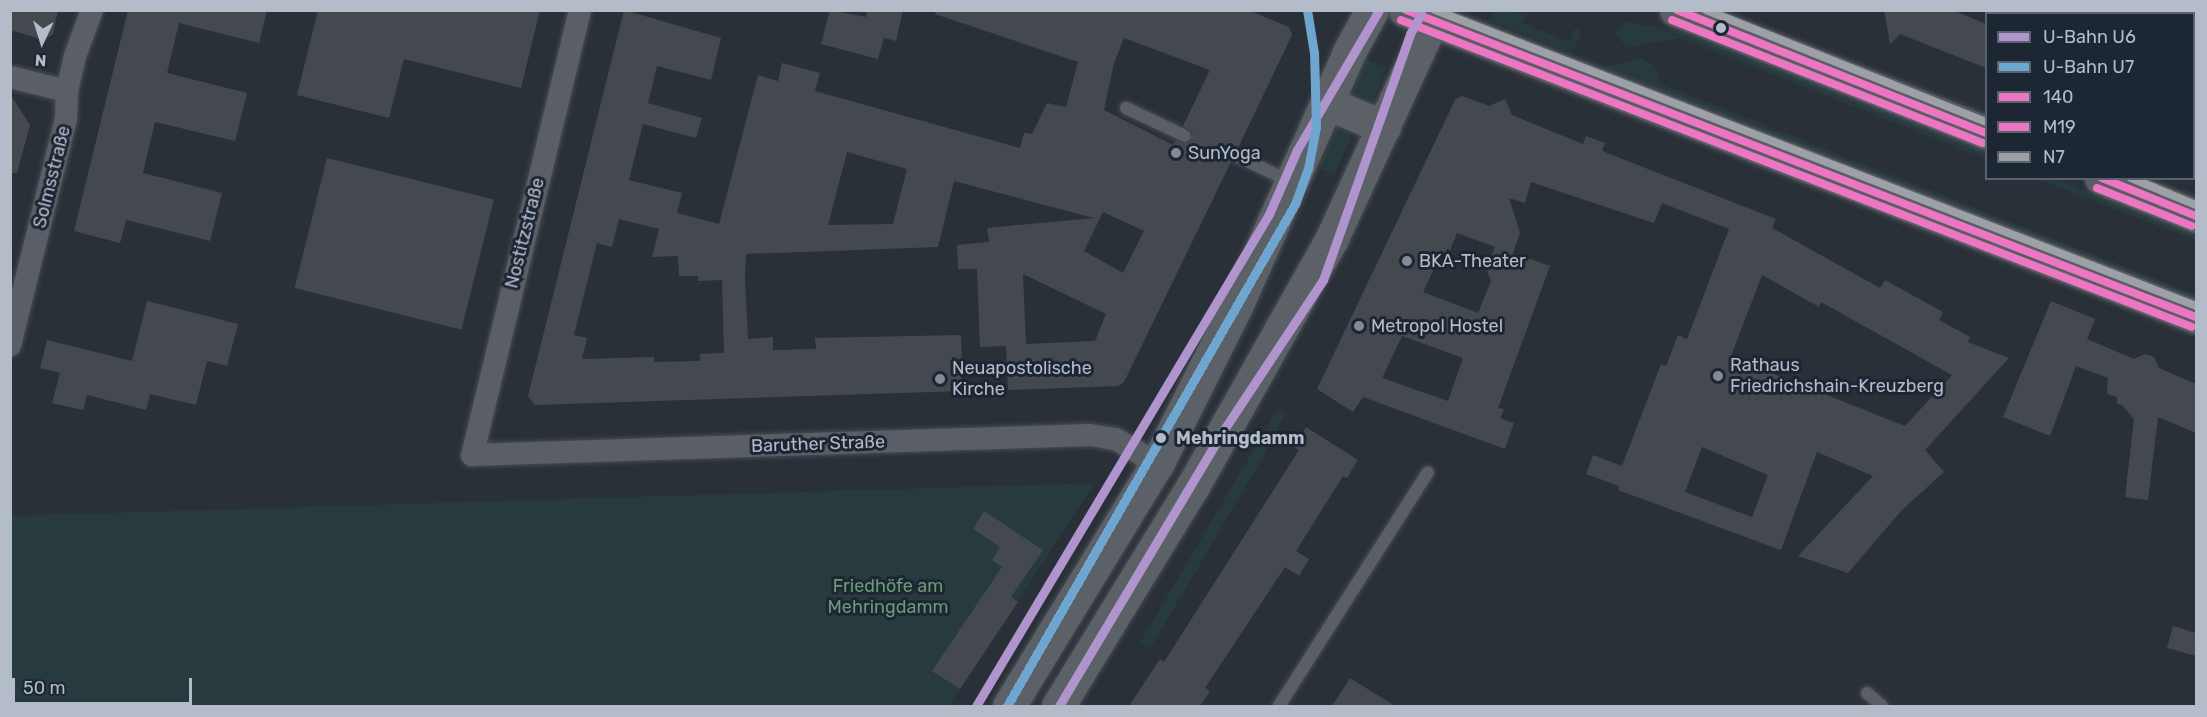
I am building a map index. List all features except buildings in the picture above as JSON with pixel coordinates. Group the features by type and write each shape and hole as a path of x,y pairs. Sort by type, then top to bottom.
{"main road":[{"path":"1009,706 1157,464 1372,10"},
{"path":"1676,10 1985,133"},
{"path":"1058,706 1145,568 1256,377 1332,238 1384,128 1420,13 2196,317"},
{"path":"1327,103 1384,128"},
{"path":"2106,180 2196,216"}],"street":[{"name":"Solmsstraße","path":"10,345 66,118 67,91 78,45 93,10"},
{"name":"Nostitzstraße","path":"472,455 580,10"},
{"path":"10,77 67,91"},
{"name":"Baruther Straße","path":"472,455 1089,435 1116,439 1157,464"}],"lane":[{"path":"1126,108 1185,136"},
{"path":"1235,155 1292,183"},
{"path":"1279,706 1428,472"},
{"path":"1867,693 1882,706"}],"green space":[{"path":"1494,11 1528,13 1522,23 1569,42 1575,28 1582,31 1574,50 1568,52 1489,20"},
{"path":"1626,22 1681,32 1985,151 1985,159 1679,38 1628,47 1614,34"},
{"path":"1640,58 1654,65 1662,84 2196,295 2196,302 1603,68"},
{"path":"1366,59 1386,67 1373,102 1352,93"},
{"path":"1337,127 1353,134 1334,175 1319,168"},
{"path":"2040,180 2059,180 2196,233 2196,241"},
{"path":"1278,408 1286,412 1259,464 1150,649 1140,643"},
{"name":"Friedhöfe am Mehringdamm","path":"1095,483 949,706 11,706 10,516"}],"metro line":[{"name":"U7","path":"1007,706 1295,204 1308,169 1316,127 1314,53 1307,10"},
{"name":"U6","path":"976,706 1269,214 1297,150 1379,10"},
{"name":"U6","path":"1059,706 1223,431 1323,280 1410,34 1421,14"}],"transit line":[{"name":"140","path":"1406,10 2196,317"},
{"name":"N7","path":"1435,10 2196,306"},
{"name":"140","path":"1677,10 1985,133"},
{"name":"N7","path":"1706,10 1985,122"},
{"name":"M19","path":"1401,20 2192,327"},
{"name":"M19","path":"1672,20 1982,143"},
{"name":"140","path":"2107,180 2196,216"},
{"name":"N7","path":"2136,180 2196,205"},
{"name":"M19","path":"2097,188 2192,226"}],"place":[{"name":"SunYoga","path":"1176,153"},
{"name":"BKA-Theater","path":"1407,261"},
{"name":"Metropol Hostel","path":"1359,326"},
{"name":"Rathaus Friedrichshain-Kreuzberg","path":"1718,376"},
{"name":"Neuapostolische Kirche","path":"940,379"},
{"name":"Mehringdamm","path":"1161,438"}]}
